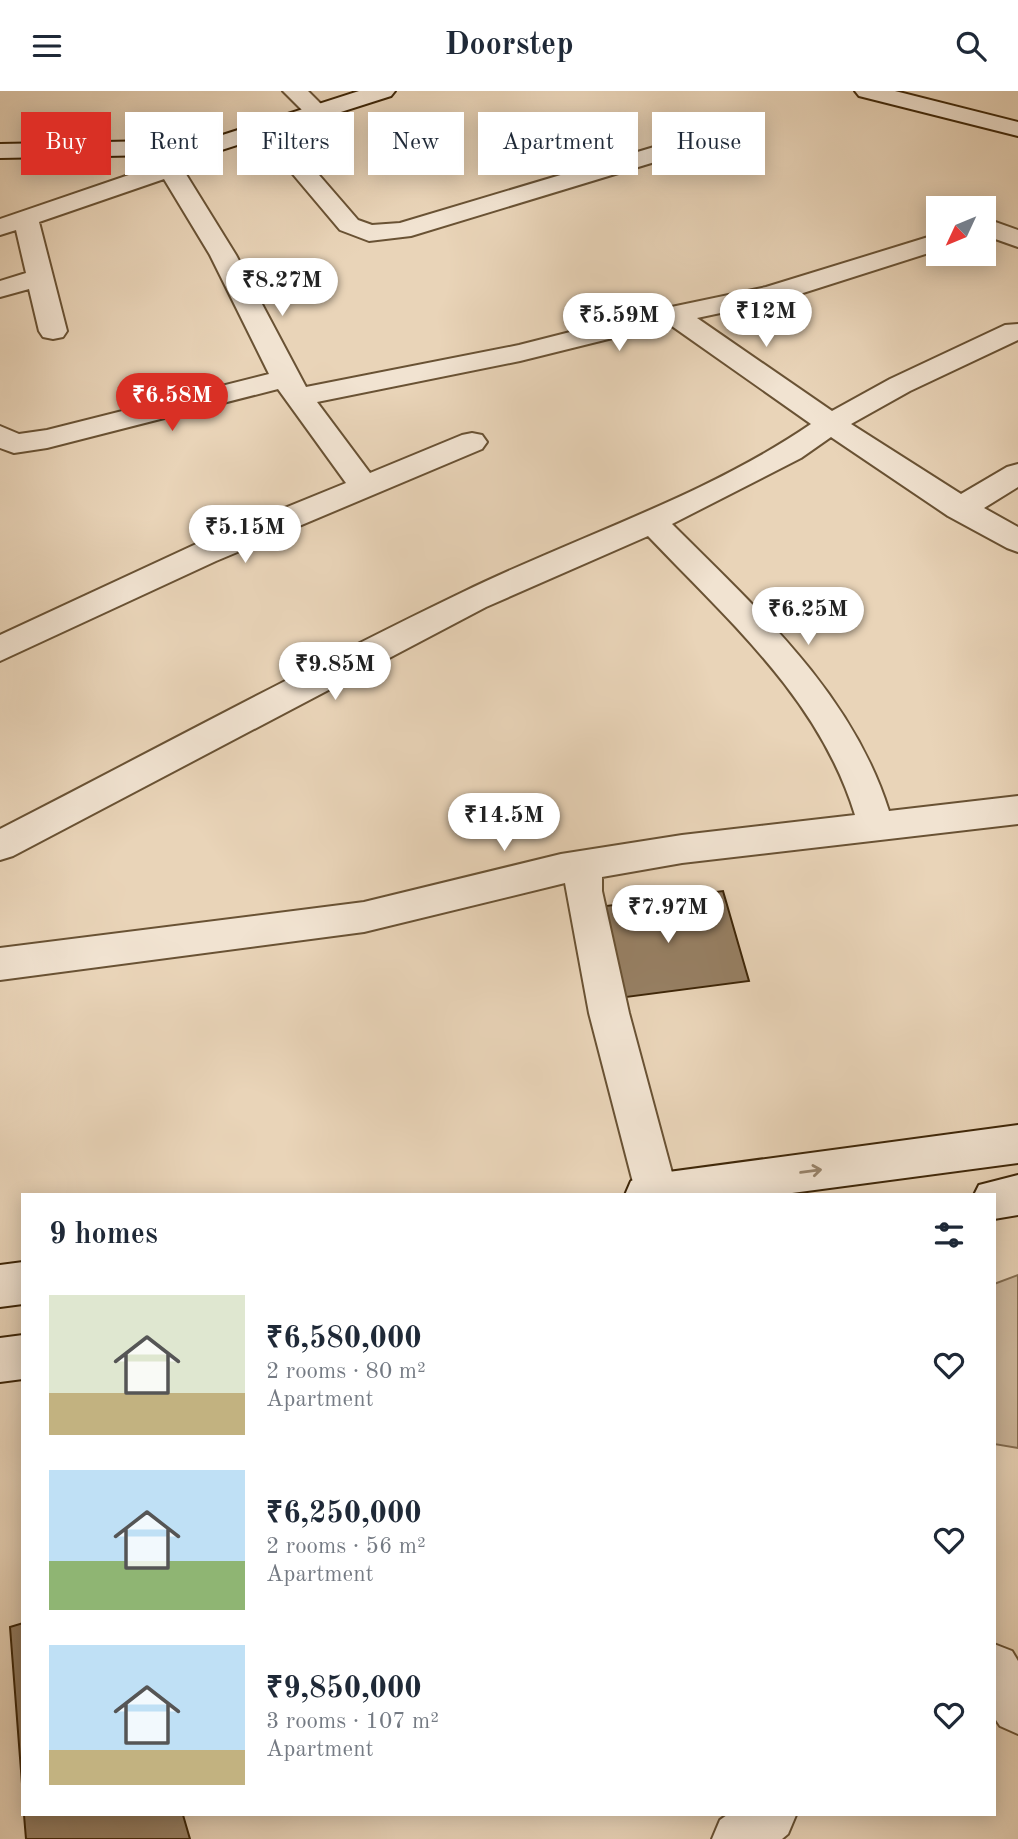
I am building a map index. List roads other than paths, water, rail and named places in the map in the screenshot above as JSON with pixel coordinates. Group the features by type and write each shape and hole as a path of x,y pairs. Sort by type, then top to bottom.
{"street":[{"path":"295,91 317,112 383,91"},
{"path":"867,91 1018,129"},
{"path":"0,151 125,149"},
{"path":"306,175 349,225 369,233 402,231 652,155"},
{"path":"0,227 153,175"},
{"path":"174,175 223,255 292,388 365,487"},
{"path":"26,220 52,331"},
{"path":"996,231 1018,239"},
{"path":"5,442 47,439 292,388 520,353 675,315 772,295 926,246"},
{"path":"0,289 39,278"},
{"path":"675,315 959,509 1018,541"},
{"path":"0,846 475,599 652,522 790,451 830,423 900,385 1015,331"},
{"path":"0,649 205,553 472,442"},
{"path":"959,509 1018,474"},
{"path":"652,522 801,678 831,723 856,768 877,828"},
{"path":"0,964 364,917 584,865 682,849 1018,810"},
{"path":"584,865 583,891 652,1193"},
{"path":"659,1193 1018,1144"},
{"path":"996,1199 1018,1195"},
{"path":"0,1286 21,1283"},
{"path":"0,1360 21,1357"},
{"path":"996,1672 1018,1708"},
{"path":"739,1839 768,1816"}]}
